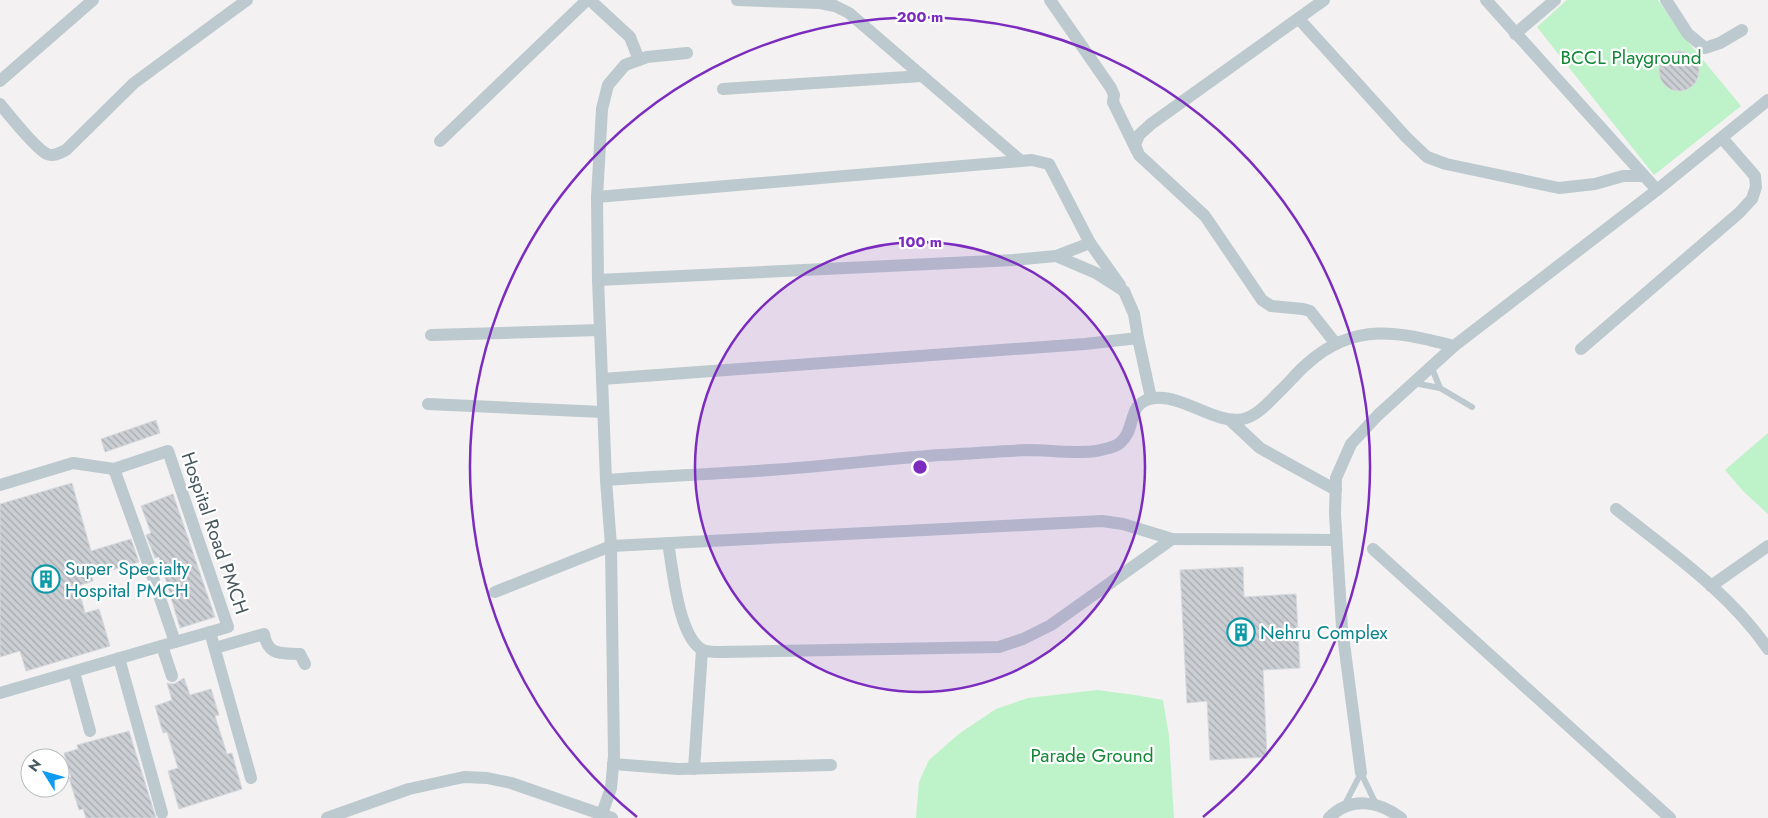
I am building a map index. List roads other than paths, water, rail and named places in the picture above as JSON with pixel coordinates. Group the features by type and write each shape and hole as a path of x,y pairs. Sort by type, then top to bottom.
{"street":[{"path":"0,81 93,0"},
{"path":"0,104 38,147 48,155 56,155 66,150 134,83 247,0"},
{"path":"737,0 820,3 835,6 849,13 1021,161"},
{"path":"1050,0 1111,88 1114,95 1113,102 1139,155 1206,216 1262,300 1271,306 1310,311 1336,344"},
{"path":"1139,155 1135,145 1138,135 1151,124 1324,0"},
{"path":"1486,0 1657,190"},
{"path":"1516,34 1555,0"},
{"path":"1666,0 1688,34 1705,48 1742,30"},
{"path":"440,141 582,2 630,37 639,60"},
{"path":"1298,20 1406,137 1427,157 1446,164 1559,188 1595,184 1623,176 1643,176"},
{"path":"327,818 410,789 464,777 487,778 511,783 607,816 613,764 614,685 611,546 606,480 598,280 597,197 602,109 608,85 625,65 647,57 687,53"},
{"path":"723,89 922,76"},
{"path":"1361,773 1342,628 1336,540 1336,478 1351,444 1378,415 1454,346 1657,190 1768,100"},
{"path":"1581,349 1739,213 1752,199 1756,187 1755,176 1722,138"},
{"path":"597,197 1032,160 1049,164 1090,243 1124,290 1134,314 1151,398"},
{"path":"598,280 1014,260 1056,256 1090,243"},
{"path":"1056,256 1096,273 1124,290"},
{"path":"431,335 600,330"},
{"path":"606,480 771,470 1026,450 1093,451 1111,448 1122,442 1128,434 1136,408 1144,400 1151,398 1157,397 1178,401 1230,420 1243,420 1254,415 1282,390 1307,363 1324,350 1362,334 1382,332 1454,346"},
{"path":"602,379 1085,344 1138,338"},
{"path":"428,404 603,412"},
{"path":"1230,420 1260,448 1336,490"},
{"name":"Hospital Road PMCH","path":"0,485 73,463 114,469 168,451 228,627 0,694"},
{"path":"114,469 175,642"},
{"path":"1616,509 1711,586 1739,614 1768,649"},
{"path":"495,592 611,546 1102,521 1123,524 1172,539 1336,540"},
{"path":"668,543 682,619 690,638 702,650 720,652 999,647 1023,639 1051,625 1172,539"},
{"path":"1711,586 1768,546"},
{"path":"1373,548 1670,818"},
{"path":"210,632 251,778"},
{"path":"215,648 264,634 269,649 278,653 300,654 305,664"},
{"path":"162,646 172,676"},
{"path":"694,768 702,650"},
{"path":"120,658 162,813"},
{"path":"74,672 90,731"},
{"path":"613,764 656,769 831,765"},
{"path":"1329,818 1344,807 1360,803 1376,804 1390,810 1401,818"}],"lane":[{"path":"1431,366 1440,388"},
{"path":"1413,383 1440,388 1472,407"},
{"path":"1361,773 1376,804"},
{"path":"1344,807 1361,773"}],"place":[{"name":"Super Specialty Hospital PMCH","path":"46,579"},
{"name":"Nehru Complex","path":"1241,632"}],"park label":[{"name":"BCCL Playground","path":"1631,57"},
{"name":"Parade Ground","path":"1092,755"}]}
